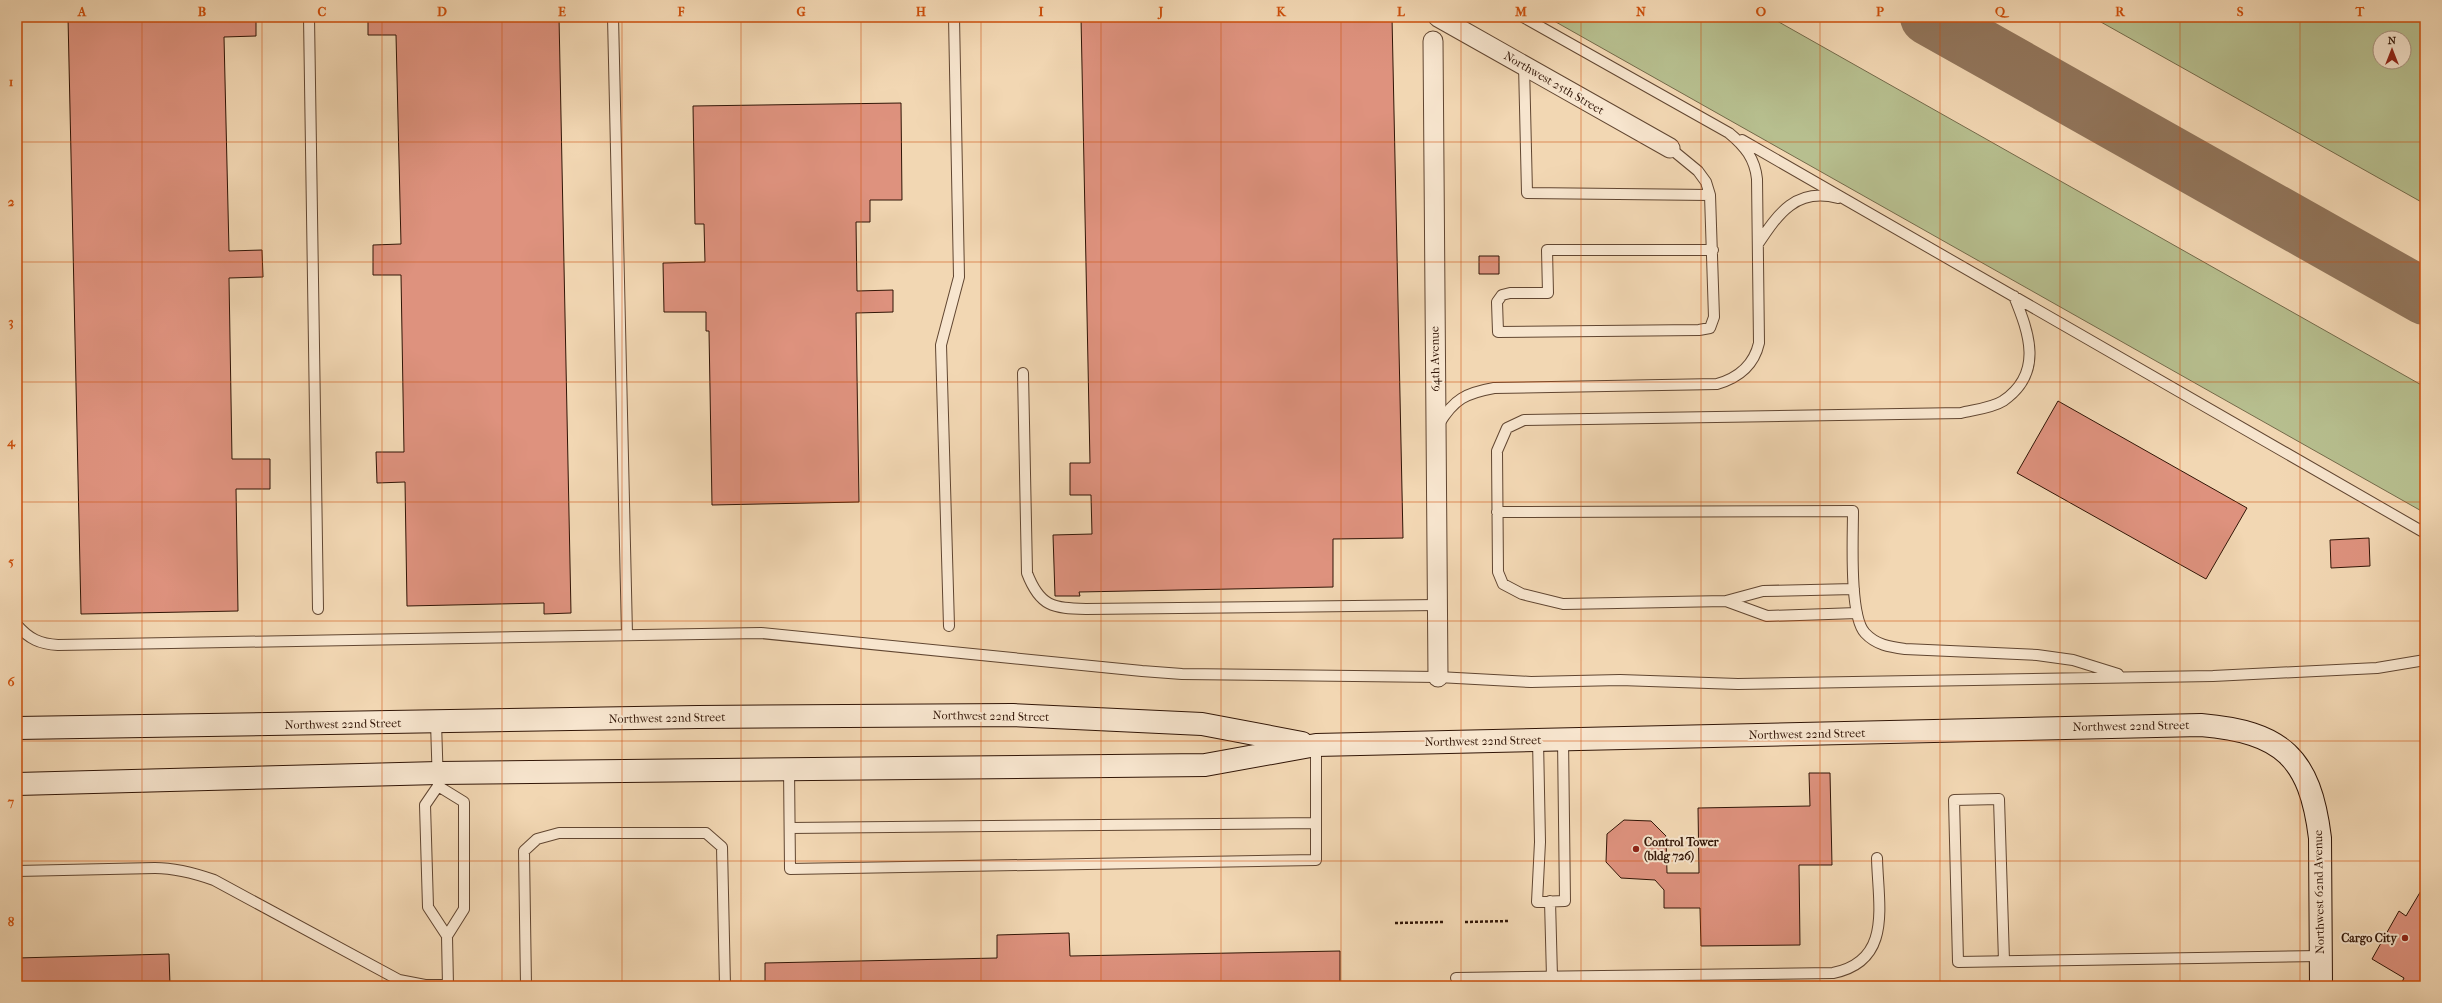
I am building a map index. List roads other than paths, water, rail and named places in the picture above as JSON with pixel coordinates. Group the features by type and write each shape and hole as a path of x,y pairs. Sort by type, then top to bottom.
{"street":[{"name":"Northwest 25th Street","path":"1438,17 1670,148"},
{"name":"64th Avenue","path":"1433,41 1438,677"},
{"name":"Northwest 22nd Street","path":"17,728 847,715 1013,715 1202,724 1316,746"},
{"name":"Northwest 22nd Street","path":"17,784 438,780 789,768 1205,764 1316,746 2202,725 2239,730 2257,736 2276,744 2292,756"},
{"name":"Northwest 62nd Avenue","path":"2292,756 2304,775 2317,818 2320,838 2321,986"}],"lane":[{"path":"308,17 318,609"},
{"path":"613,17 626,634"},
{"path":"949,626 941,345 959,277 954,17"},
{"path":"1522,17 1729,133 2425,533"},
{"path":"1524,65 1527,193 1710,195"},
{"path":"1435,431 1449,407 1471,393 1488,389 1708,384 1732,378 1754,359 1759,344 1757,179 1755,166 1742,144 1729,133"},
{"path":"1670,148 1698,171 1706,182 1710,195 1713,250 1714,317 1710,328 1699,330 1498,332 1497,302 1502,295 1510,293 1548,293 1547,250 1713,250"},
{"path":"1758,244 1775,219 1787,206 1796,201 1821,195 1846,200"},
{"path":"1854,589 1763,591 1726,601 1563,604 1522,594 1503,584 1498,572 1497,451 1507,428 1524,420 1961,413 2002,402 2023,382 2031,351 2028,330 2014,296"},
{"path":"1023,373 1028,573 1033,589 1044,602 1064,608 1086,609 1437,605"},
{"path":"1497,512 1853,511 1854,589 1857,613 1859,623 1864,632 1874,641 1889,647 2037,655 2073,660 2127,677"},
{"path":"1726,601 1767,616 1857,613"},
{"path":"17,625 38,642 58,645 626,634 775,634 1104,668 1182,674 1438,677 1531,682 1620,680 1738,684 2213,676 2377,668 2425,660"},
{"path":"17,871 174,868 196,873 214,880 399,980 425,985 448,986 447,936 428,907 425,805 438,780 436,722"},
{"path":"1538,740 1540,842 1537,902 1565,901 1563,739"},
{"path":"789,768 790,869 1316,860 1316,746"},
{"path":"438,780 464,802 464,909 447,936"},
{"path":"2004,960 1999,799 1954,800 1958,962 2004,960 2320,956"},
{"path":"790,828 1316,823"},
{"path":"526,986 524,852 537,839 558,833 657,832 706,833 722,847 725,986"},
{"path":"1456,978 1832,973 1849,970 1865,960 1874,946 1877,933 1877,858"},
{"path":"1550,901 1552,977"}],"place":[{"name":"Control Tower (bldg 726)","path":"1636,849"},
{"name":"Cargo City","path":"2405,938"}]}
